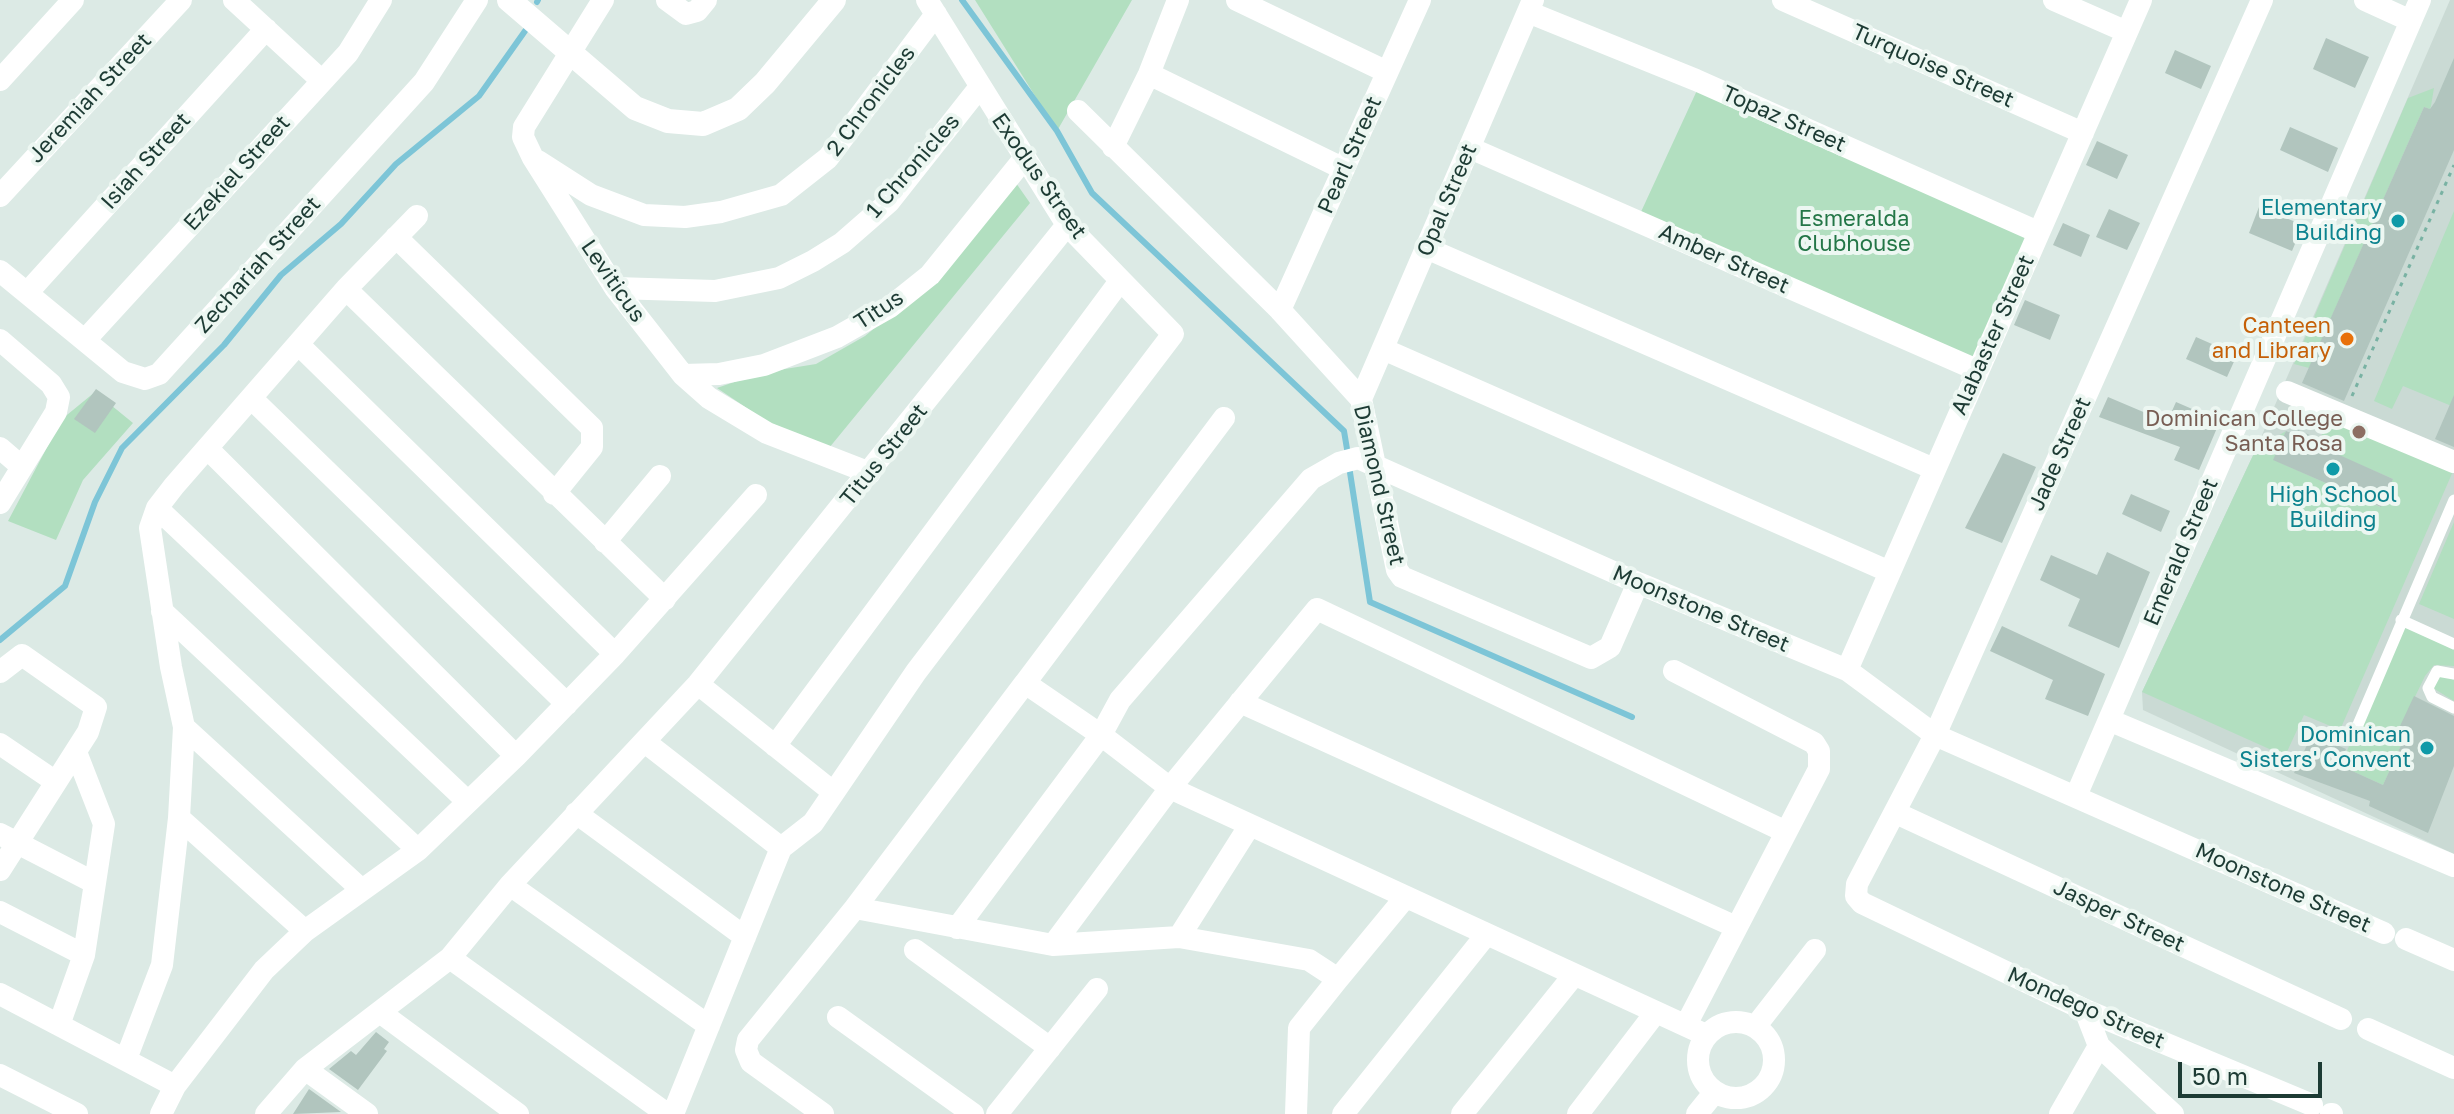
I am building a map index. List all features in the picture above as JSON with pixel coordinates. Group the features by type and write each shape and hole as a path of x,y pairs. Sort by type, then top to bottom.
{"street":[{"path":"0,80 73,0"},
{"name":"Jeremiah Street","path":"0,196 181,0"},
{"path":"234,0 321,80"},
{"name":"Zechariah Street","path":"0,271 134,377 145,379 159,374 424,82 477,0"},
{"path":"509,0 635,108 668,121 703,124 738,109 756,92 834,0"},
{"name":"Leviticus","path":"603,0 524,127 523,137 533,158 615,288 683,375 709,398 767,433 870,473"},
{"path":"667,0 686,14 697,11 706,0"},
{"path":"1113,147 1149,74 1178,0"},
{"path":"1237,0 1387,72"},
{"name":"Pearl Street","path":"1280,310 1420,0"},
{"name":"Turquoise Street","path":"1783,0 2083,133"},
{"path":"2054,0 2127,32"},
{"name":"Alabaster Street","path":"1847,670 2141,0"},
{"name":"Jade Street","path":"1862,903 1856,896 1857,884 1935,735 2262,0"},
{"path":"2365,0 2416,10"},
{"name":"Ezekiel Street","path":"85,340 348,53 372,4"},
{"name":"Opal Street","path":"1361,399 1531,6"},
{"name":"Topaz Street","path":"1531,6 2038,232"},
{"name":"Exodus Street","path":"833,792 916,672 1173,334 1067,225 1023,160 932,7"},
{"name":"2 Chronicles","path":"533,158 591,195 644,215 685,217 721,212 781,195 828,158 932,7"},
{"name":"Emerald Street","path":"2076,796 2416,10"},
{"name":"Isiah Street","path":"27,293 266,29"},
{"path":"1149,74 1344,169"},
{"name":"1 Chronicles","path":"615,288 715,291 779,278 813,261 842,243 889,202 979,88"},
{"name":"Diamond Street","path":"1078,111 1280,310 1361,399 1397,570 1412,583 1591,658 1610,647 1638,583"},
{"name":"Amber Street","path":"1470,148 1977,370"},
{"name":"Titus","path":"683,375 719,374 764,365 837,337 890,307 930,275 1023,160"},
{"path":"126,1059 162,965 179,818 184,727 150,528 157,508 207,448 346,289 417,216"},
{"name":"Titus Street","path":"266,1114 305,1069 450,958 510,885 698,684 1067,225"},
{"path":"396,237 592,428 592,447 554,494"},
{"path":"1426,248 1934,469"},
{"path":"775,746 1120,281"},
{"path":"346,289 665,599"},
{"path":"0,340 51,384 59,397 56,412 0,503"},
{"path":"298,344 615,654"},
{"path":"1383,349 1890,572"},
{"path":"2287,392 2454,462"},
{"path":"251,398 567,704"},
{"path":"823,1114 751,1062 746,1050 748,1040 855,908 1224,418"},
{"path":"0,448 22,467"},
{"path":"207,448 516,756"},
{"name":"Moonstone Street","path":"957,928 1101,735 1120,700 1311,479 1339,463 1358,458 1638,583 1847,670 1935,735 2454,960"},
{"path":"605,542 660,476"},
{"path":"161,1114 175,1086 264,970 305,931 418,850 516,756 615,654 756,495"},
{"path":"157,508 467,801"},
{"path":"1053,945 1170,788 1317,609 1784,831"},
{"path":"162,611 418,850"},
{"path":"0,672 22,655 96,707 76,752 56,782 8,839 0,870"},
{"path":"1025,683 1101,735 1170,788 1404,899 1696,1030 1738,1022 1755,1027 1768,1039 1774,1055 1772,1073 1763,1088 1748,1097 1730,1099 1714,1093 1700,1076 1696,1030 1736,927 1819,769 1819,751 1814,743 1674,671"},
{"path":"673,1114 781,848 813,823 833,792 698,684"},
{"path":"1240,702 1736,927"},
{"path":"2109,720 2454,866"},
{"path":"184,727 362,890"},
{"path":"645,742 781,848"},
{"path":"0,744 56,782"},
{"path":"59,1025 84,955 104,824 76,752"},
{"path":"576,813 745,937"},
{"name":"Jasper Street","path":"1896,813 2341,1019"},
{"path":"179,818 305,931"},
{"path":"1179,937 1250,825"},
{"path":"8,839 95,883"},
{"path":"510,885 709,1026"},
{"path":"1296,1114 1299,1028 1404,899"},
{"name":"Mondego Street","path":"1862,903 2085,1010 2325,1111"},
{"path":"855,908 1053,945 1179,937 1309,960 1338,979"},
{"path":"0,912 84,955"},
{"path":"1343,1114 1486,935"},
{"path":"915,950 1050,1048"},
{"path":"1755,1027 1815,950"},
{"path":"450,958 667,1114"},
{"path":"1462,1114 1574,975"},
{"path":"997,1114 1097,989"},
{"path":"0,994 175,1086"},
{"path":"2085,1010 2099,1046 2173,1114"},
{"path":"1578,1114 1656,1012"},
{"path":"381,1013 518,1114"},
{"path":"838,1017 973,1114"},
{"path":"2368,1029 2454,1068"},
{"path":"2060,1114 2099,1046"},
{"path":"305,1069 367,1114"},
{"path":"0,1075 77,1114"},
{"path":"1697,1114 1714,1093"}],"lane":[{"path":"2354,734 2454,500"},
{"path":"2401,620 2454,644"},
{"path":"2454,674 2437,671 2428,683 2432,697 2454,708"}],"path":[{"path":"2347,405 2454,165"}],"shaded area":[{"name":"Dominican College Santa Rosa","path":"2450,0 2454,0 2454,854 2143,710 2142,692 2256,449"}],"green space":[{"path":"975,0 1132,0 1057,131"},
{"name":"Esmeralda Clubhouse","path":"1699,86 2028,232 1974,363 1640,214"},
{"path":"2434,88 2430,109 2424,107 2309,368 2294,364 2408,98"},
{"path":"1016,183 1030,203 829,448 766,421 717,388 760,373 816,364 865,336 934,279"},
{"path":"2454,211 2454,407 2403,386 2392,409 2374,401"},
{"path":"95,392 133,423 83,480 56,540 8,521 62,419"},
{"path":"2333,408 2454,469 2340,730 2304,715 2285,756 2142,692 2256,449 2286,431 2274,460 2380,507 2393,479 2317,446"},
{"path":"2454,522 2454,619 2419,604"},
{"path":"2401,616 2454,648 2454,666 2434,665 2425,676 2401,726 2408,730 2383,785 2341,766"},
{"path":"2438,677 2454,680 2454,701 2433,688"}],"building":[{"path":"2326,38 2369,57 2355,88 2313,69"},
{"path":"2175,50 2211,66 2201,89 2165,73"},
{"name":"Elementary Building","path":"2454,58 2454,150 2344,401 2302,383 2424,107 2430,109 2435,102"},
{"path":"2290,127 2338,148 2328,172 2280,150"},
{"path":"2097,141 2128,155 2117,179 2086,165"},
{"path":"2259,207 2303,225 2292,251 2249,233"},
{"path":"2109,209 2140,223 2127,250 2096,237"},
{"path":"2063,223 2090,235 2081,257 2053,245"},
{"path":"2025,300 2060,315 2050,340 2014,325"},
{"path":"2196,337 2237,355 2227,377 2186,359"},
{"path":"96,389 116,403 95,433 74,419"},
{"path":"2454,395 2454,447 2435,439"},
{"path":"2108,397 2167,422 2176,402 2220,421 2199,470 2174,460 2180,447 2099,417"},
{"name":"High School Building","path":"2298,430 2319,439 2317,445 2393,479 2381,507 2273,460 2286,431 2296,435"},
{"path":"2003,453 2036,467 2002,543 1965,528"},
{"path":"2131,494 2170,511 2161,532 2122,514"},
{"path":"2107,552 2150,572 2119,648 2068,626 2080,599 2040,580 2051,555 2097,575"},
{"path":"2002,626 2105,674 2088,716 2045,699 2053,680 1990,651"},
{"name":"Dominican Sisters' Convent","path":"2414,696 2454,716 2454,766 2428,833 2369,806 2370,801 2294,773 2312,734 2346,749 2339,765 2383,785 2408,730 2400,726"},
{"path":"376,1032 389,1042 384,1049 387,1051 358,1090 329,1069 351,1051 356,1055"},
{"path":"309,1089 341,1112 293,1114"}],"waterway":[{"path":"962,0 1057,131 1092,193 1344,431 1348,455"},
{"path":"0,640 65,586 95,502 122,448 224,345 281,275 341,224 396,164 479,96 525,31"},
{"path":"1349,466 1370,602 1632,717"}],"place":[{"name":"Elementary Building","path":"2398,221"},
{"name":"Canteen and Library","path":"2347,339"},
{"name":"Dominican College Santa Rosa","path":"2359,432"},
{"name":"High School Building","path":"2333,469"},
{"name":"Dominican Sisters' Convent","path":"2427,748"}]}
